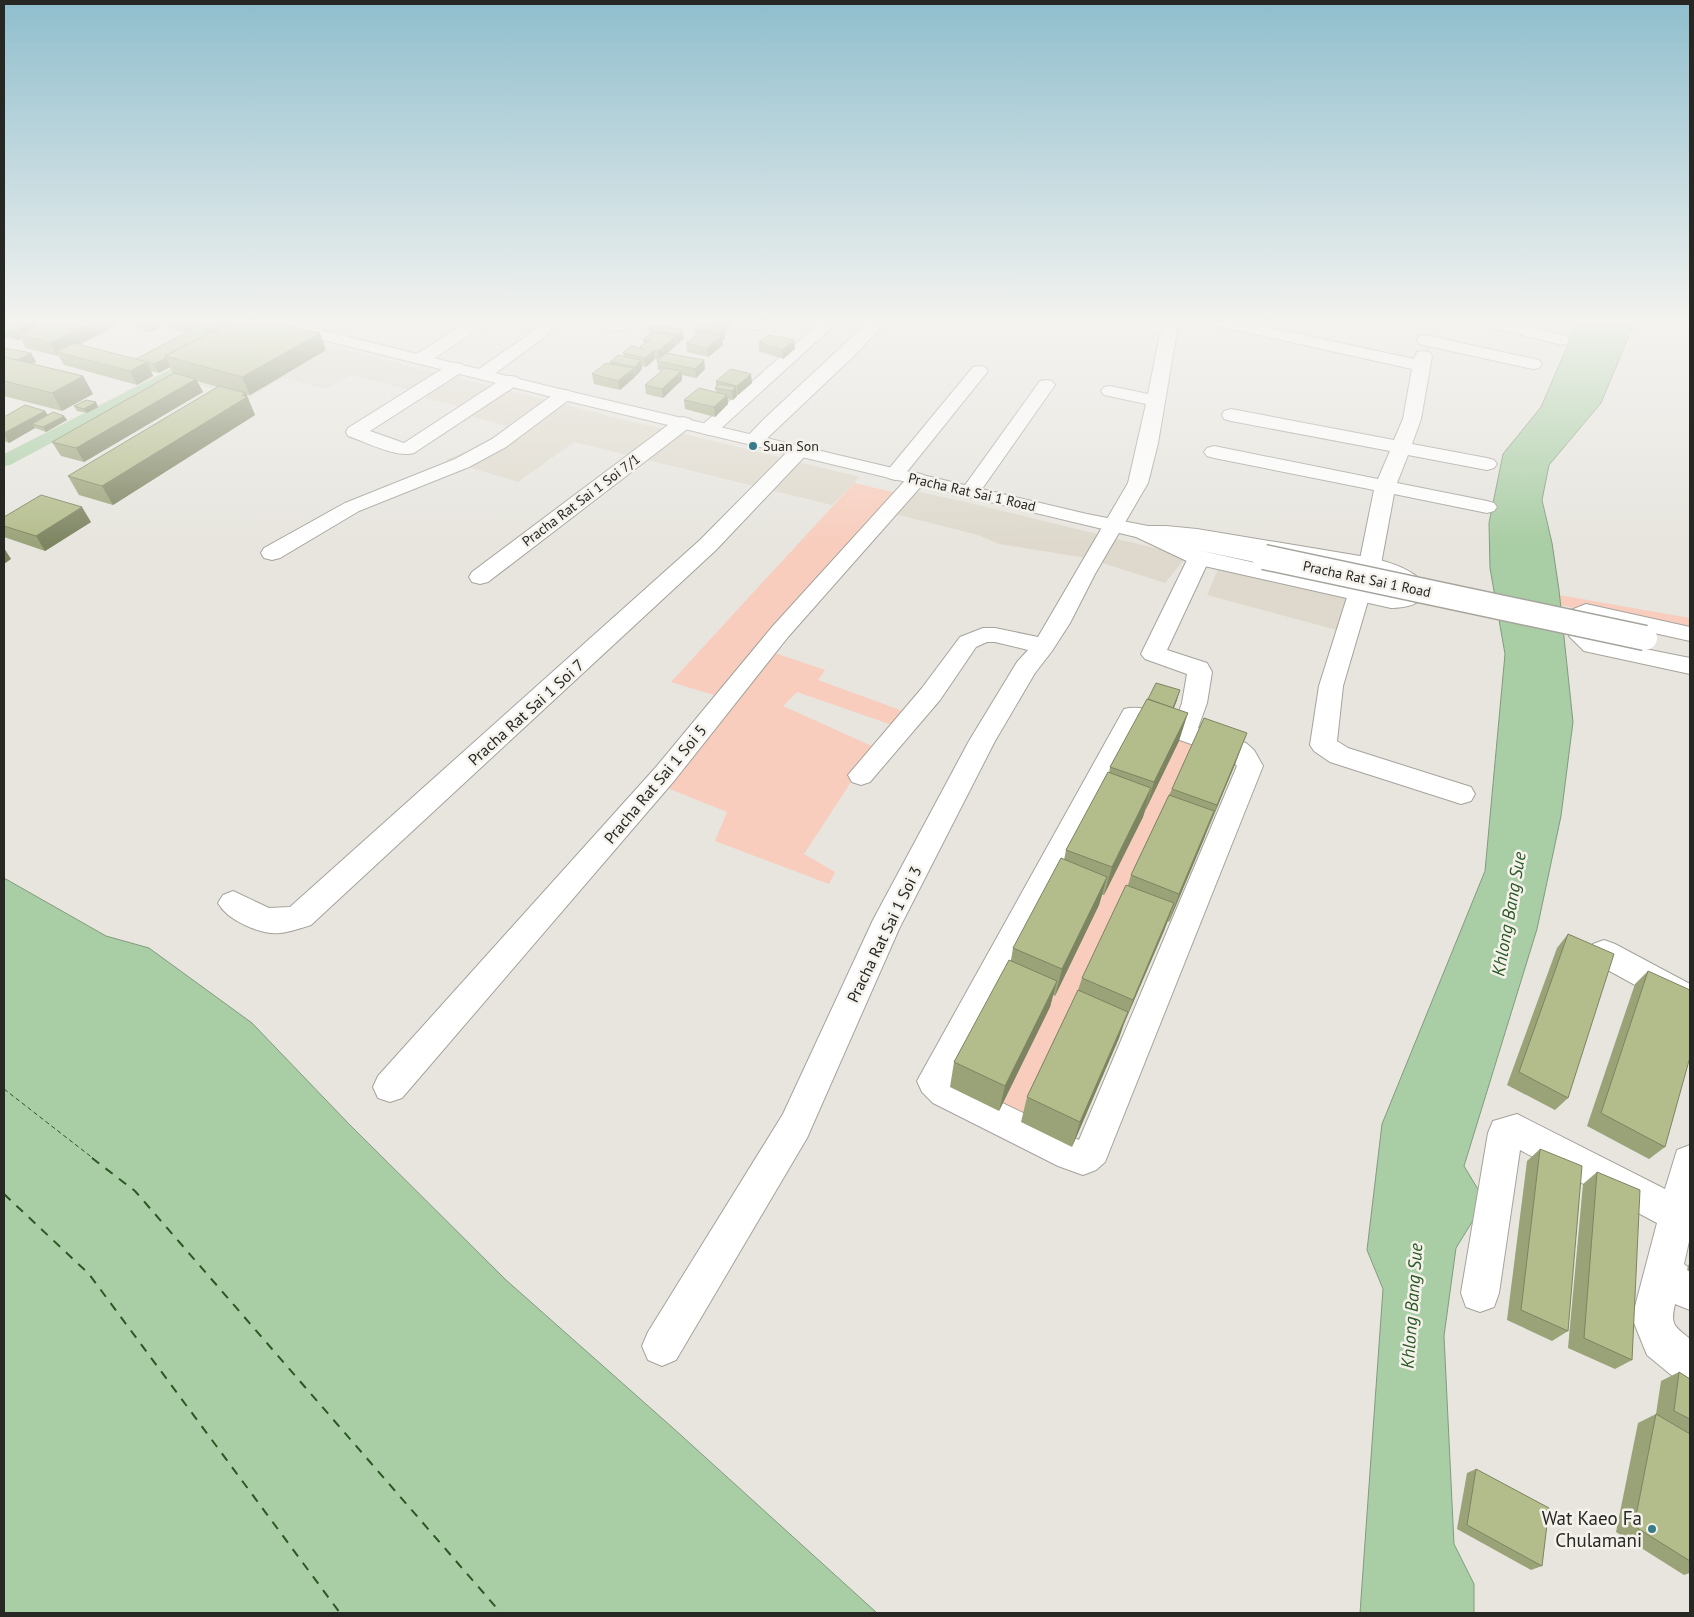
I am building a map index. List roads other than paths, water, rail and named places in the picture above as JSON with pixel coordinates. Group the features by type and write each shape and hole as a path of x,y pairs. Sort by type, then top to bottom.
{"street":[{"path":"414,394 355,432 401,448 407,448 490,394"},
{"path":"709,429 747,394"},
{"path":"754,440 775,418 802,394"},
{"name":"Pracha Rat Sai 1 Soi 5","path":"390,1087 666,774 906,476 963,394"},
{"path":"970,492 1039,394"},
{"path":"1128,394 1156,400"},
{"name":"Pracha Rat Sai 1 Soi 3","path":"662,1346 795,1126 884,929 982,741 1026,668 1044,646 1138,483 1157,394"},
{"path":"1370,564 1385,487 1412,418 1416,394"},
{"path":"272,554 352,507 455,466 499,443 564,395"},
{"name":"Pracha Rat Sai 1 Road","path":"564,395 1144,533 1690,648"},
{"path":"1231,415 1488,464"},
{"name":"Pracha Rat Sai 1 Soi 7/1","path":"480,578 683,423"},
{"name":"Pracha Rat Sai 1 Soi 7","path":"233,903 269,922 283,923 300,916 708,545 799,451"},
{"path":"1214,452 1487,507"},
{"path":"455,466 482,475"},
{"path":"1144,533 1199,535 1370,564 1409,580 1414,585 1412,596 1398,601 1391,601 1199,558 1144,533"},
{"path":"1183,732 1188,723 1196,696 1200,672 1198,669 1153,654 1199,558"},
{"path":"1359,594 1331,686 1322,745 1339,755 1461,794"},
{"path":"1690,634 1594,612 1586,611 1579,615 1581,636 1592,646 1690,666"},
{"path":"861,775 931,694 968,642 983,635 995,635 1044,646"},
{"path":"1140,716 1183,732 1237,750 1245,756 1250,766 1093,1150 1083,1158 1071,1154 944,1092 934,1081 1130,718 1140,716"},
{"path":"1604,953 1690,999"},
{"path":"1480,1293 1505,1133 1517,1130 1676,1214"},
{"path":"1690,1162 1676,1214 1677,1282 1652,1318 1661,1341 1690,1365"}],"water":[{"name":"Khlong Bang Sue","path":"1546,394 1605,394 1601,403 1549,465 1542,500 1552,543 1559,590 1573,722 1561,816 1537,929 1464,1166 1485,1201 1456,1248 1444,1336 1454,1544 1474,1584 1474,1613 1360,1613 1383,1289 1367,1250 1382,1124 1485,871 1505,654 1490,568 1489,523 1503,454 1541,407"},
{"path":"4,878 106,936 149,948 252,1023 349,1124 506,1280 877,1613 4,1613"}],"waterway":[{"path":"4,461 131,394"}],"place":[{"name":"Suan Son","path":"753,446"},
{"name":"Wat Kaeo Fa Chulamani","path":"1652,1529"}]}
